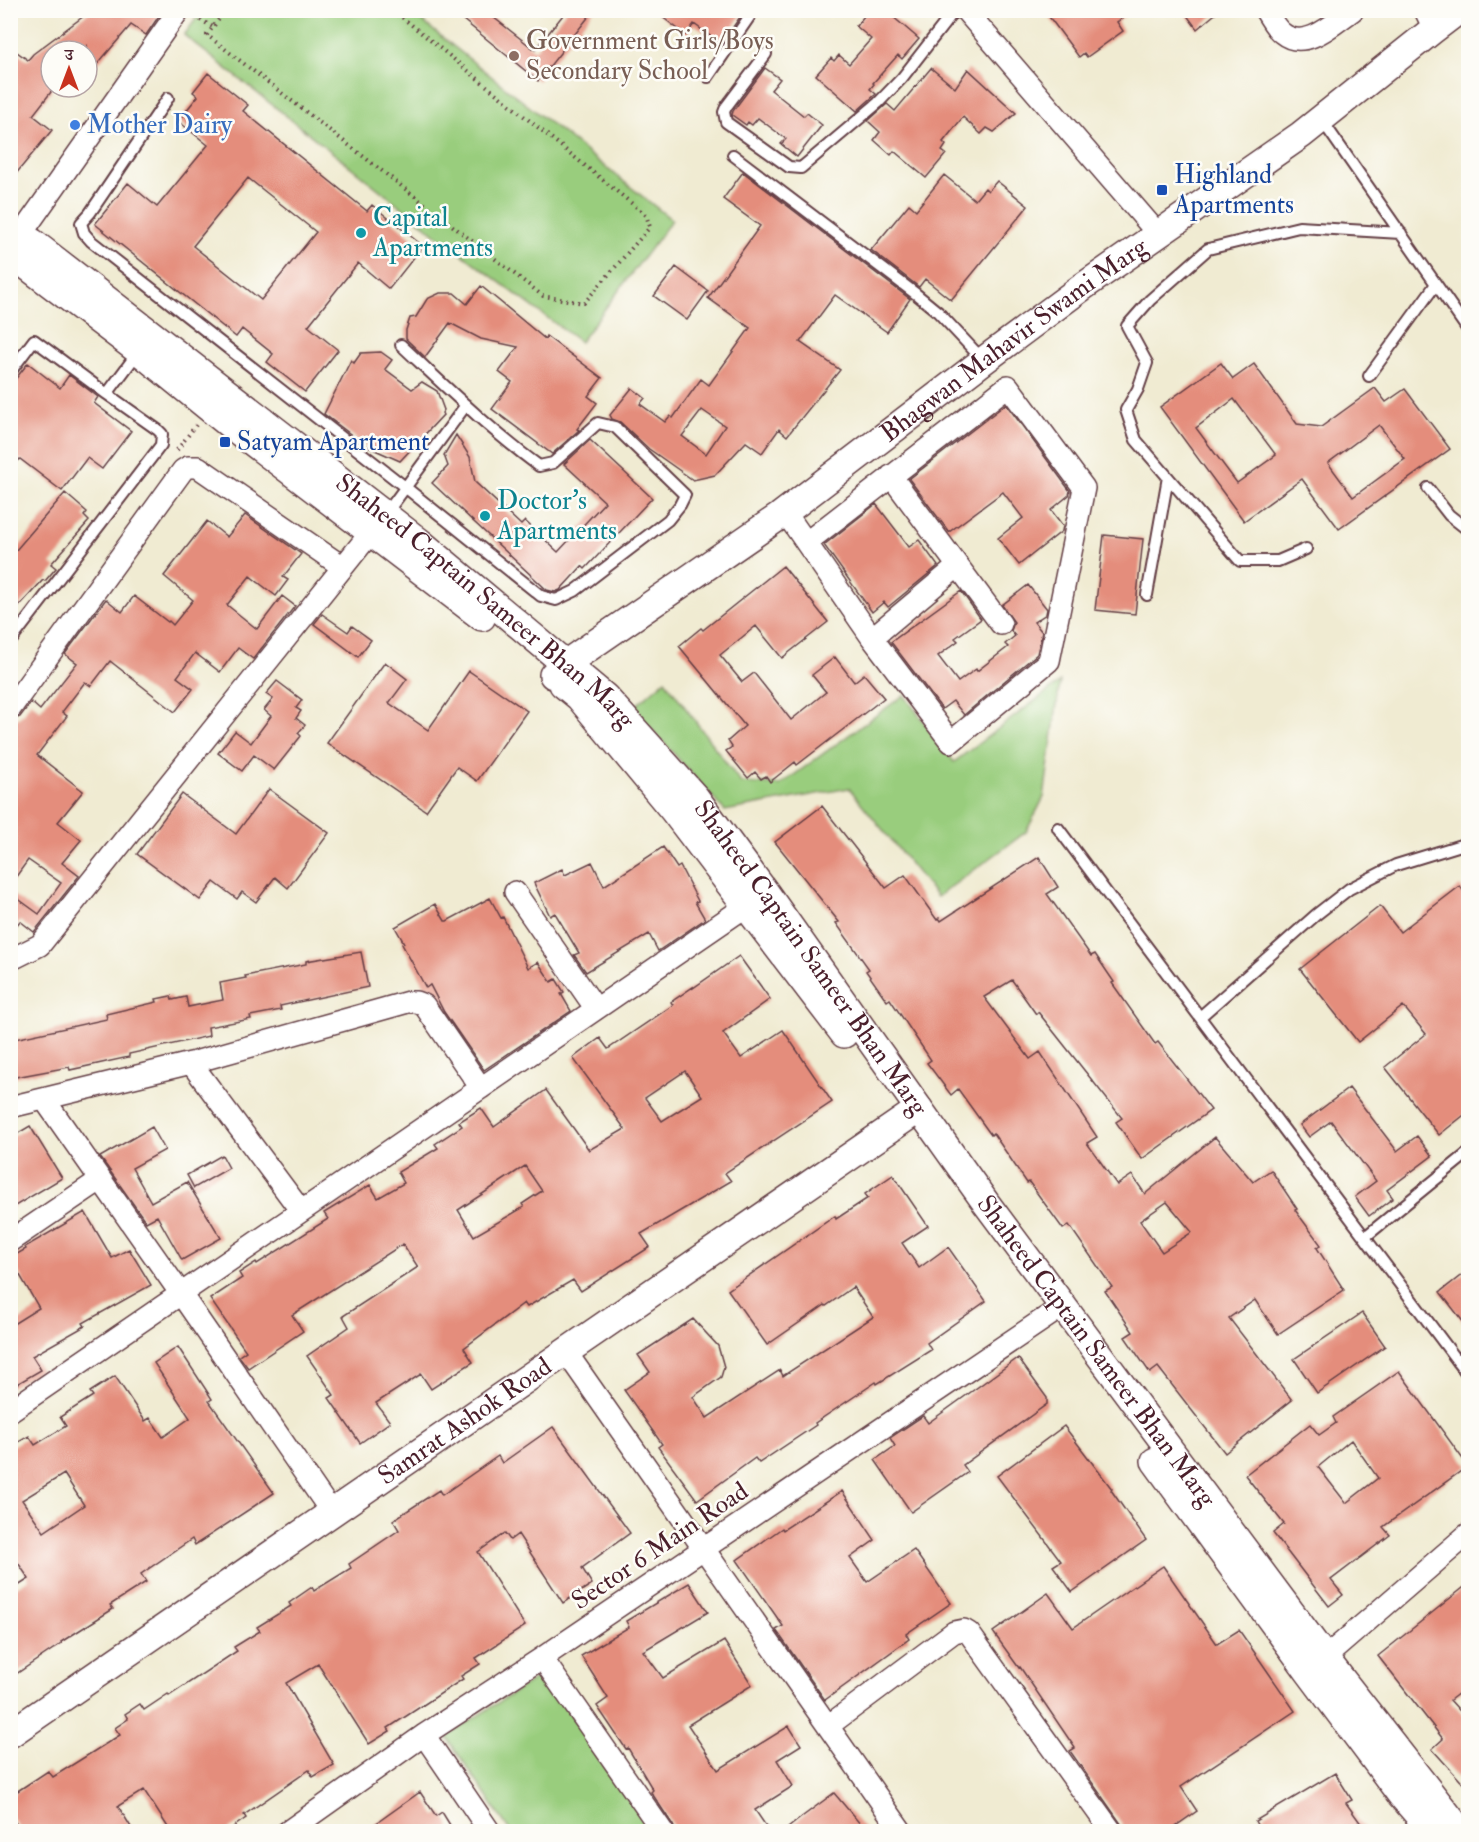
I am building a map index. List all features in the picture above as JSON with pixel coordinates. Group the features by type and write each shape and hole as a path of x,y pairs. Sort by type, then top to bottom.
{"street":[{"path":"14,239 179,10"},
{"path":"965,10 1158,234"},
{"path":"1265,10 1281,33 1291,38 1302,39 1313,37 1353,10"},
{"name":"Bhagwan Mahavir Swami Marg","path":"559,670 785,512 1081,288 1300,135 1429,20 1459,10"},
{"name":"Shaheed Captain Sameer Bhan Marg","path":"14,239 32,243 146,343 234,428 377,524 421,543 559,670 605,697 695,797 756,899 1317,1665 1401,1795 1433,1832"},
{"path":"785,512 872,638 951,742 1049,661 1084,488 1008,386 807,542"},
{"path":"10,709 183,470 188,467 198,467 343,567"},
{"path":"891,476 1001,624"},
{"path":"10,958 40,945 377,524"},
{"path":"872,638 958,566"},
{"path":"515,892 596,1009"},
{"path":"10,1411 756,899"},
{"path":"10,1107 191,1062 408,1002 424,1005 481,1088"},
{"path":"191,1062 301,1211"},
{"path":"44,1099 332,1513"},
{"name":"Samrat Ashok Road","path":"10,1734 913,1113"},
{"path":"10,1241 100,1180"},
{"name":"Sector 6 Main Road","path":"287,1832 424,1735 705,1549 1056,1311"},
{"path":"566,1352 902,1832"},
{"path":"1317,1665 1468,1534"},
{"path":"828,1726 954,1632 964,1630 969,1633 1112,1832"},
{"path":"542,1658 663,1832"},
{"name":"Shaheed Captain Sameer Bhan Marg","path":"1317,1665 1461,1832"},
{"path":"424,1735 490,1832"}],"lane":[{"path":"708,77 754,10"},
{"path":"766,54 726,107 724,117 726,122 789,167 801,168 878,103 902,78 954,10"},
{"path":"168,98 81,223 84,233 91,241 541,596 556,600 575,591 668,520 680,505 685,495 615,427 598,423 553,463 539,466 466,405 401,345"},
{"path":"1321,118 1468,330"},
{"path":"733,154 938,312 983,361"},
{"path":"1306,549 1278,561 1240,561 1136,440 1126,410 1138,388 1147,363 1127,326 1150,300 1208,249 1299,227 1401,233"},
{"path":"1369,376 1436,284"},
{"path":"10,372 34,340 162,434 161,445 10,642"},
{"path":"107,394 146,343"},
{"path":"377,524 466,405"},
{"path":"1147,595 1168,477"},
{"path":"1428,488 1449,515 1468,530"},
{"path":"1058,828 1468,1375"},
{"path":"1200,1017 1317,914 1349,889 1396,865 1461,845"},
{"path":"1365,1237 1468,1153"},
{"path":"1458,1362 1468,1353"}],"path":[{"path":"189,10 197,19 213,27"},
{"path":"226,10 207,34 543,296 584,303 650,227 646,214 393,10"}],"green space":[{"path":"202,11 409,11 672,220 580,342 443,240 184,35"},
{"path":"665,680 741,783 780,785 904,695 954,762 1060,682 1044,797 1026,832 937,897 849,788 725,811 633,708"},
{"path":"543,1674 651,1831 510,1831 446,1736"}],"building":[{"path":"92,10 163,10 146,35 131,25 99,62 99,39 53,39"},
{"path":"451,10 484,10 535,50 567,10 594,10 538,81"},
{"path":"653,10 745,10 721,44 694,24 686,35"},
{"path":"869,10 885,10 919,39 902,59 898,55 873,83 870,89 876,94 857,111 816,75 831,58 834,61 839,55 849,64 871,39 856,26"},
{"path":"1044,10 1132,10 1117,22 1123,31 1087,57 1084,53 1079,57"},
{"path":"1183,10 1220,10 1197,29"},
{"path":"10,47 28,60 39,50 39,99 46,99 33,115 52,130 10,181"},
{"path":"765,68 780,79 771,90 804,116 807,113 822,125 797,157 781,144 786,139 758,118 752,125 748,122 746,125 732,115"},
{"path":"931,68 955,88 968,69 1016,113 994,132 987,128 981,134 963,117 943,142 946,145 942,151 946,154 926,178 894,151 891,155 874,140 880,132 868,121 887,104 895,111"},
{"name":"Capital Apartments","path":"208,73 248,105 243,111 367,211 372,205 423,246 389,289 358,263 308,326 338,350 305,392 267,362 273,354 242,329 236,337 95,224 128,183 157,207 208,145 178,121 198,96 193,92","holes":["248,178 316,232 261,300 193,246"]},
{"path":"743,172 910,299 887,332 835,295 800,342 840,370 787,436 779,429 762,453 746,442 715,475 693,480 649,449 610,415 632,388 645,398 640,404 665,422 670,416 673,418 701,379 709,385 750,328 708,298 760,226 723,199","holes":["702,410 725,426 706,454 682,436"]},
{"path":"944,175 975,200 985,188 988,191 997,181 1028,206 951,300 925,279 919,287 871,250 909,204 916,210"},
{"path":"676,267 708,291 687,320 654,296"},
{"path":"481,286 545,339 546,336 602,378 588,396 597,403 577,429 579,430 552,454 492,409 512,382 499,372 518,347 481,339 450,323 425,357 406,339 410,318 416,317 427,299 440,293 454,293 467,304"},
{"path":"381,352 392,360 385,369 412,389 422,382 437,391 444,410 443,415 400,461 366,446 324,414 351,360 354,363 361,353"},
{"path":"28,363 60,388 69,375 98,397 94,403 131,431 102,469 87,458 62,491 20,459 10,469 10,386"},
{"path":"1221,363 1233,379 1254,364 1297,424 1321,427 1375,388 1386,402 1405,389 1450,449 1339,529 1302,479 1244,521 1160,407","holes":["1234,399 1276,455 1237,483 1196,428","1379,425 1405,459 1353,497 1328,463"]},
{"path":"1006,404 1070,491 1069,495 1051,510 1063,526 1062,531 1019,565 998,538 1023,518 1003,492 949,532 909,479"},
{"name":"Doctor's Apartments","path":"456,435 470,457 475,482 521,525 525,521 558,552 605,502 564,464 590,440 652,498 585,569 582,566 560,590 555,592 547,590 432,483 448,466 444,455"},
{"path":"65,493 87,512 84,516 89,521 51,564 56,568 10,616 10,557"},
{"path":"876,504 909,547 919,540 938,566 888,607 884,602 872,612 824,545"},
{"path":"245,515 301,554 283,577 288,580 276,596 250,576 227,605 257,629 282,596 295,606 253,659 238,648 220,672 195,653 177,677 193,689 175,712 110,661 91,686 85,682 62,712 67,716 37,755 83,791 58,822 81,840 62,863 79,876 34,932 20,921 10,933 10,893 39,914 61,883 28,860 10,885 10,721 20,717 31,702 40,710 77,663 65,654 106,599 122,612 134,596 173,625 193,600 164,576 207,521 227,537"},
{"path":"1104,535 1143,539 1135,614 1095,610"},
{"path":"783,566 828,622 782,658 756,626 720,655 742,682 754,673 791,720 826,692 812,675 835,657 854,682 864,674 884,698 797,765 795,762 770,782 766,776 761,779 755,772 748,778 726,751 732,747 728,741 745,726 679,646 701,628 703,630"},
{"path":"1028,585 1047,609 1046,614 1034,622 1042,632 1037,654 964,715 953,701 942,709 891,642 961,591 981,619 955,638 958,641 938,656 958,682 976,669 977,671 1008,647 1005,644 1015,636 1011,631 1014,622 1002,605"},
{"path":"322,614 348,632 352,626 371,640 358,657 314,624"},
{"path":"385,662 407,679 389,703 428,730 469,671 527,711 477,781 457,767 426,811 327,743"},
{"path":"277,681 302,700 296,708 301,711 296,718 305,725 298,733 301,736 274,770 254,755 242,771 218,753 235,731 251,743 271,716 264,710 273,699 266,694"},
{"path":"269,789 329,833 288,888 275,877 256,902 242,892 237,899 214,882 200,900 137,854 182,794 236,834"},
{"path":"822,806 886,888 905,875 937,920 939,918 941,921 1039,857 1058,887 1047,894 1091,956 1095,954 1114,982 1112,983 1155,1044 1158,1042 1211,1110 1142,1159 1116,1122 1122,1118 1038,1012 1036,1014 1012,980 984,997 1030,1059 1040,1052 1097,1137 1087,1143 1117,1185 1132,1175 1145,1194 1215,1137 1253,1182 1271,1170 1297,1209 1295,1210 1321,1245 1317,1248 1344,1290 1278,1334 1255,1300 1229,1318 1292,1400 1225,1453 1158,1367 1150,1373 1125,1337 1133,1332 1105,1291 1112,1287 1069,1225 1063,1229 958,1089 951,1095 927,1063 931,1060 890,999 887,1001 866,971 869,969 836,923 839,922 775,842","holes":["1167,1202 1192,1232 1162,1252 1140,1221"]},
{"path":"663,847 677,868 680,866 705,919 658,951 649,934 586,972 574,955 579,953 555,913 550,916 534,883 562,869 565,875 592,862 604,886"},
{"path":"1460,886 1468,897 1468,1112 1439,1135 1385,1067 1426,1034 1403,1006 1358,1042 1300,969 1380,906 1400,932"},
{"path":"490,898 501,918 503,917 528,968 538,962 551,982 556,979 564,992 561,994 571,1011 484,1070 444,1012 430,985 426,988 395,927 435,904 447,921"},
{"path":"361,952 368,987 280,1006 281,1010 250,1016 251,1019 208,1027 209,1036 129,1054 129,1057 70,1070 69,1067 10,1078 10,1040 107,1019 106,1014 157,1002 156,999 171,996 172,1000 186,997 188,1007 223,1000 220,983 306,964 306,961"},
{"path":"739,956 770,999 723,1033 741,1058 783,1030 832,1102 725,1173 731,1181 641,1234 650,1247 581,1291 573,1280 527,1307 524,1303 464,1348 473,1362 431,1389 421,1374 376,1403 390,1422 360,1443 329,1398 334,1395 307,1356 349,1327 343,1316 418,1267 403,1244 292,1315 303,1331 248,1368 239,1356 246,1351 210,1299 242,1278 239,1273 328,1219 324,1213 370,1185 378,1198 404,1183 398,1172 438,1148 435,1144 462,1126 459,1122 481,1108 494,1127 546,1090 589,1150 625,1129 573,1058 600,1038 608,1049 673,1005 671,1002","holes":["685,1071 702,1096 662,1121 645,1098","525,1166 542,1191 522,1204 524,1207 474,1236 458,1210"]},
{"path":"1349,1088 1397,1151 1417,1136 1432,1156 1387,1190 1393,1198 1369,1216 1355,1197 1376,1181 1331,1121 1309,1137 1300,1125"},
{"path":"30,1126 62,1178 10,1209 10,1138"},
{"path":"152,1127 165,1150 132,1168 151,1202 187,1182 221,1238 182,1260 157,1216 146,1222 100,1157"},
{"path":"222,1155 229,1168 194,1188 187,1175"},
{"path":"893,1175 928,1226 902,1243 919,1268 948,1247 986,1301 927,1343 931,1350 877,1384 876,1382 759,1463 755,1458 697,1500 658,1447 662,1444 624,1390 650,1372 638,1355 693,1319 718,1346 724,1367 721,1377 693,1397 707,1418 780,1370 783,1376 873,1317 853,1287 767,1345 728,1290 835,1216 836,1219 868,1198 865,1194"},
{"path":"85,1212 112,1258 129,1249 151,1285 83,1323 85,1326 32,1356 41,1370 10,1388 10,1326 39,1308 10,1258"},
{"path":"1468,1270 1468,1328 1440,1292"},
{"path":"1362,1313 1385,1346 1317,1393 1294,1359"},
{"path":"178,1347 212,1399 209,1401 274,1493 195,1545 192,1539 141,1574 146,1582 110,1605 113,1609 10,1678 10,1591 29,1579 10,1551 10,1447 29,1436 35,1445 66,1426 60,1417 93,1396 90,1392 115,1376 145,1421 150,1418 163,1437 190,1418 154,1363","holes":["64,1474 84,1505 44,1532 22,1500"]},
{"path":"1018,1358 1047,1398 1047,1404 963,1465 968,1472 911,1512 875,1460 895,1446 890,1438 923,1416 928,1423"},
{"path":"1399,1371 1468,1466 1383,1527 1390,1535 1331,1580 1343,1595 1329,1606 1273,1533 1284,1524 1245,1475 1310,1424 1319,1435 1336,1423 1333,1417","holes":["1351,1440 1378,1478 1346,1503 1318,1467"]},
{"path":"1064,1426 1112,1489 1146,1540 1072,1592 1053,1566 1061,1561 997,1476"},
{"path":"553,1427 630,1533 582,1568 592,1584 563,1603 518,1534 510,1540 505,1533 478,1552 525,1626 476,1658 480,1664 461,1676 463,1679 388,1728 390,1731 369,1744 318,1664 286,1683 334,1765 313,1777 309,1770 244,1815 246,1818 226,1832 171,1832 144,1790 118,1806 134,1832 22,1832 10,1815 10,1796 48,1771 53,1777 120,1735 115,1728 128,1719 125,1714 140,1704 144,1710 168,1694 169,1696 237,1651 234,1647 260,1631 257,1627 291,1606 289,1603 312,1587 314,1591 351,1568 349,1564 399,1530 393,1520 439,1490 442,1495 498,1456 502,1463"},
{"path":"842,1491 875,1540 850,1558 867,1582 914,1550 951,1603 906,1634 909,1639 825,1700 776,1630 783,1626 737,1560 782,1528 783,1530"},
{"path":"1163,1566 1217,1644 1239,1630 1295,1711 1181,1787 1197,1811 1167,1832 1125,1832 1070,1751 1075,1748 1020,1667 993,1632 1048,1593 1073,1628"},
{"path":"689,1583 708,1612 643,1651 663,1678 724,1641 752,1685 688,1725 718,1770 789,1726 801,1745 777,1760 793,1786 755,1810 770,1832 676,1832 651,1792 653,1790 628,1748 626,1749 597,1706 608,1698 581,1656 629,1627 626,1621"},
{"path":"1468,1584 1468,1686 1450,1700 1468,1720 1468,1789 1432,1749 1443,1739 1378,1656"},
{"path":"1335,1773 1352,1800 1346,1803 1367,1832 1261,1832 1255,1821"},
{"path":"420,1792 436,1816 442,1812 452,1832 364,1832"},
{"path":"834,1793 867,1832 783,1832 803,1816"}],"place":[{"name":"Government Girls/Boys Secondary School","path":"514,56"},
{"name":"Mother Dairy","path":"75,125"},
{"name":"Highland Apartments","path":"1162,190"},
{"name":"Capital Apartments","path":"361,233"},
{"name":"Satyam Apartment","path":"225,442"},
{"name":"Doctor's Apartments","path":"485,516"}]}
